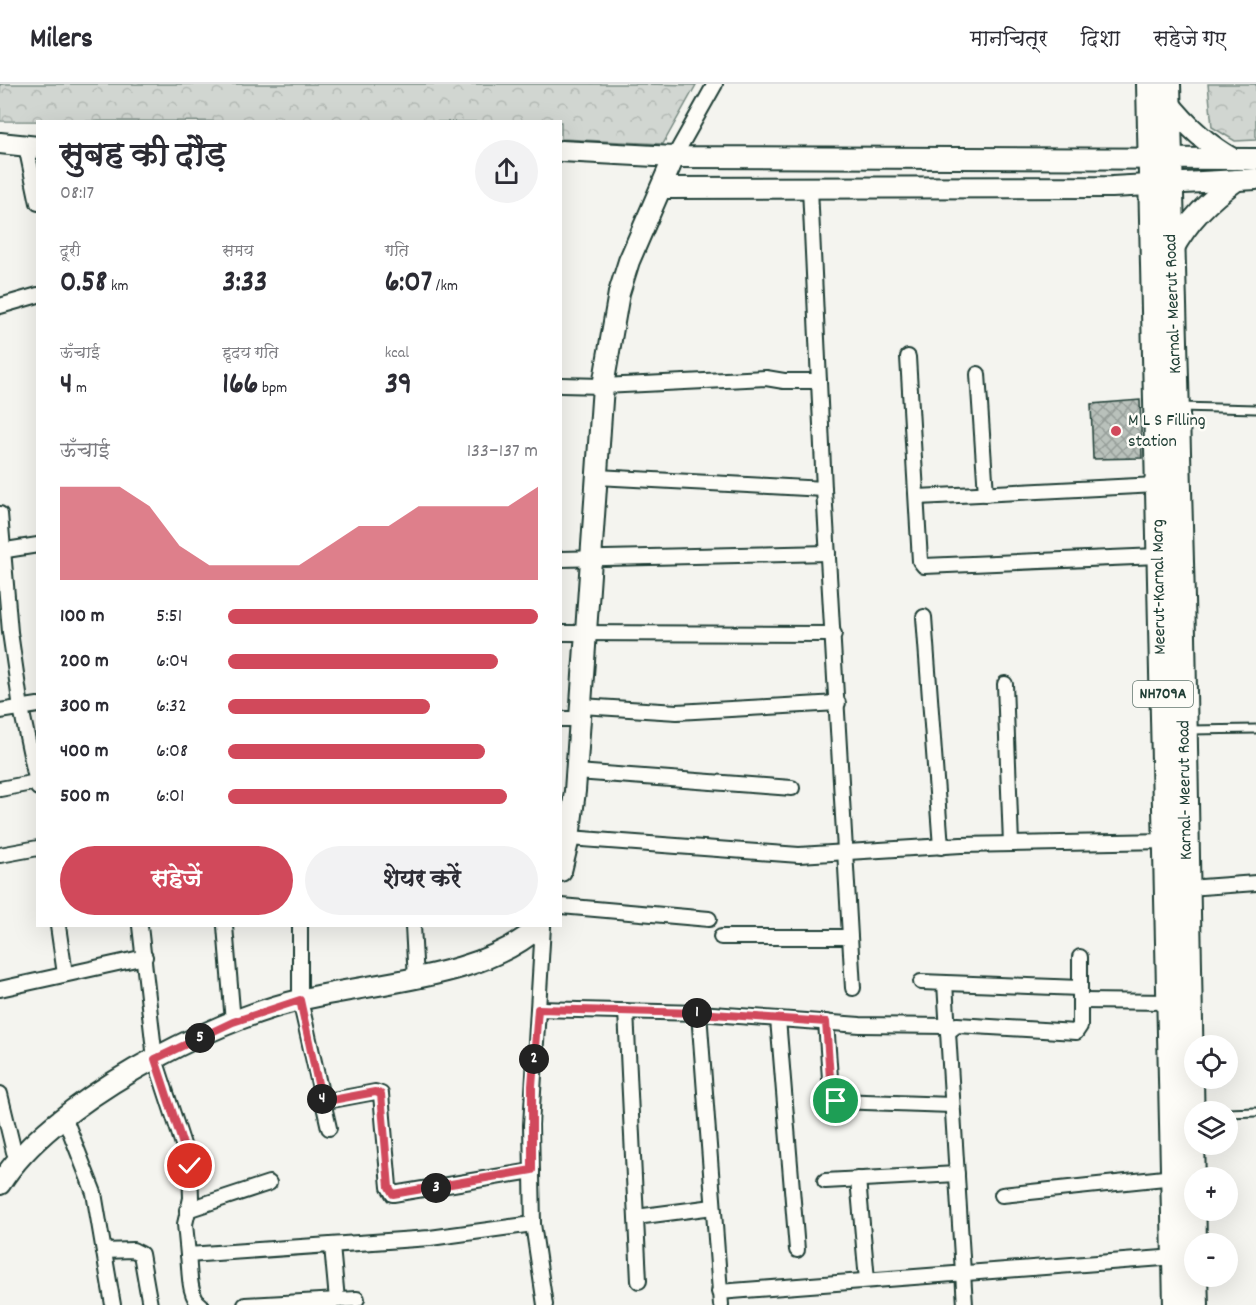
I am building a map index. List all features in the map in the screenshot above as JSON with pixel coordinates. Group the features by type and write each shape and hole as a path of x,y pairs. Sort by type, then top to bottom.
{"highway":[{"name":"Meerut-Karnal Marg","path":"1149,84 1161,160 1167,407 1157,485 1158,556 1174,1177 1184,1243"},
{"name":"NH709A","path":"1161,160 1168,93"},
{"name":"Karnal- Meerut Road","path":"1161,184 1172,251 1167,407 1184,730 1193,1101"},
{"name":"Karnal- Meerut Road","path":"1186,1233 1191,1155"},
{"name":"Meerut-Karnal Marg","path":"1176,1305 1184,1256"},
{"path":"1195,1287 1196,1305"}],"street":[{"path":"562,868 569,838 567,800 577,772 574,715 586,634 603,386 619,293 629,261 674,157 715,84"},
{"path":"1168,93 1189,128 1212,148 1234,159"},
{"path":"0,143 32,147 36,184"},
{"path":"562,151 674,157 1256,159"},
{"path":"662,188 1161,184 1246,180"},
{"path":"1172,251 1188,223 1205,204 1246,180"},
{"path":"810,188 824,489 853,988"},
{"path":"0,306 36,296"},
{"path":"908,357 920,561 929,568 1158,556"},
{"path":"978,374 986,494"},
{"path":"562,385 603,386 766,378 784,381 819,381"},
{"path":"597,477 824,489"},
{"path":"918,497 1157,485"},
{"path":"0,514 10,632 21,708 36,780"},
{"path":"2,551 36,545"},
{"path":"562,559 828,553"},
{"path":"924,618 941,846"},
{"path":"562,633 834,634"},
{"path":"1005,684 1011,844"},
{"path":"574,715 838,704"},
{"path":"0,711 36,705"},
{"path":"577,772 792,788"},
{"path":"0,789 36,785"},
{"path":"569,838 764,854 941,846 1167,841"},
{"path":"0,855 36,848"},
{"path":"1188,888 1256,883"},
{"path":"562,906 710,919"},
{"path":"58,927 65,974"},
{"path":"140,927 155,1059 190,1166 191,1198 185,1224 194,1294 196,1302 201,1305"},
{"path":"225,927 233,1022"},
{"path":"300,927 300,1000 329,1128"},
{"path":"413,927 416,979"},
{"path":"12,1152 64,1116 155,1059 233,1022 300,1000 416,979 459,968 525,939 540,927"},
{"path":"541,927 532,1086 532,1170 533,1224 545,1305"},
{"path":"721,937 849,938"},
{"path":"0,989 145,957"},
{"path":"538,1009 699,1013 948,1029 957,1025 1076,1032 1080,1026 1080,957"},
{"path":"921,982 945,982 1171,1002"},
{"path":"945,982 965,1305"},
{"path":"626,1011 639,1281"},
{"path":"699,1013 720,1298 867,1280 1184,1250"},
{"path":"778,1019 797,1251"},
{"path":"826,1022 831,1092 836,1101 952,1105"},
{"path":"322,1102 375,1092 381,1094 389,1187 393,1194 532,1170"},
{"path":"0,1094 12,1152 0,1184"},
{"path":"64,1116 94,1193 113,1305"},
{"path":"825,1181 957,1174"},
{"path":"1002,1195 1174,1177"},
{"path":"858,1179 867,1280"},
{"path":"187,1210 269,1183"},
{"path":"636,1217 713,1207"},
{"path":"188,1254 430,1238 533,1224"},
{"path":"332,1246 337,1300"},
{"path":"104,1251 133,1250 141,1254 150,1305"},
{"path":"244,1305 357,1299"}],"lane":[{"path":"1167,407 1256,409"},
{"path":"1184,730 1256,729"},
{"path":"1238,1113 1256,1112"}],"green space":[{"path":"0,84 696,85 663,144 562,139 562,120 0,121"},
{"path":"1208,84 1256,84 1256,140 1235,141 1212,127"}],"building":[{"name":"M L S Filling station","path":"1140,400 1142,458 1093,459 1091,404"}],"place":[{"name":"M L S Filling station","path":"1116,431"}],"route":[{"path":"190,1166 155,1059 233,1022 300,1000 322,1102 375,1092 381,1094 389,1187 390,1192 397,1195 532,1170 532,1086 538,1009 699,1013 826,1022 831,1092 836,1101"}]}
